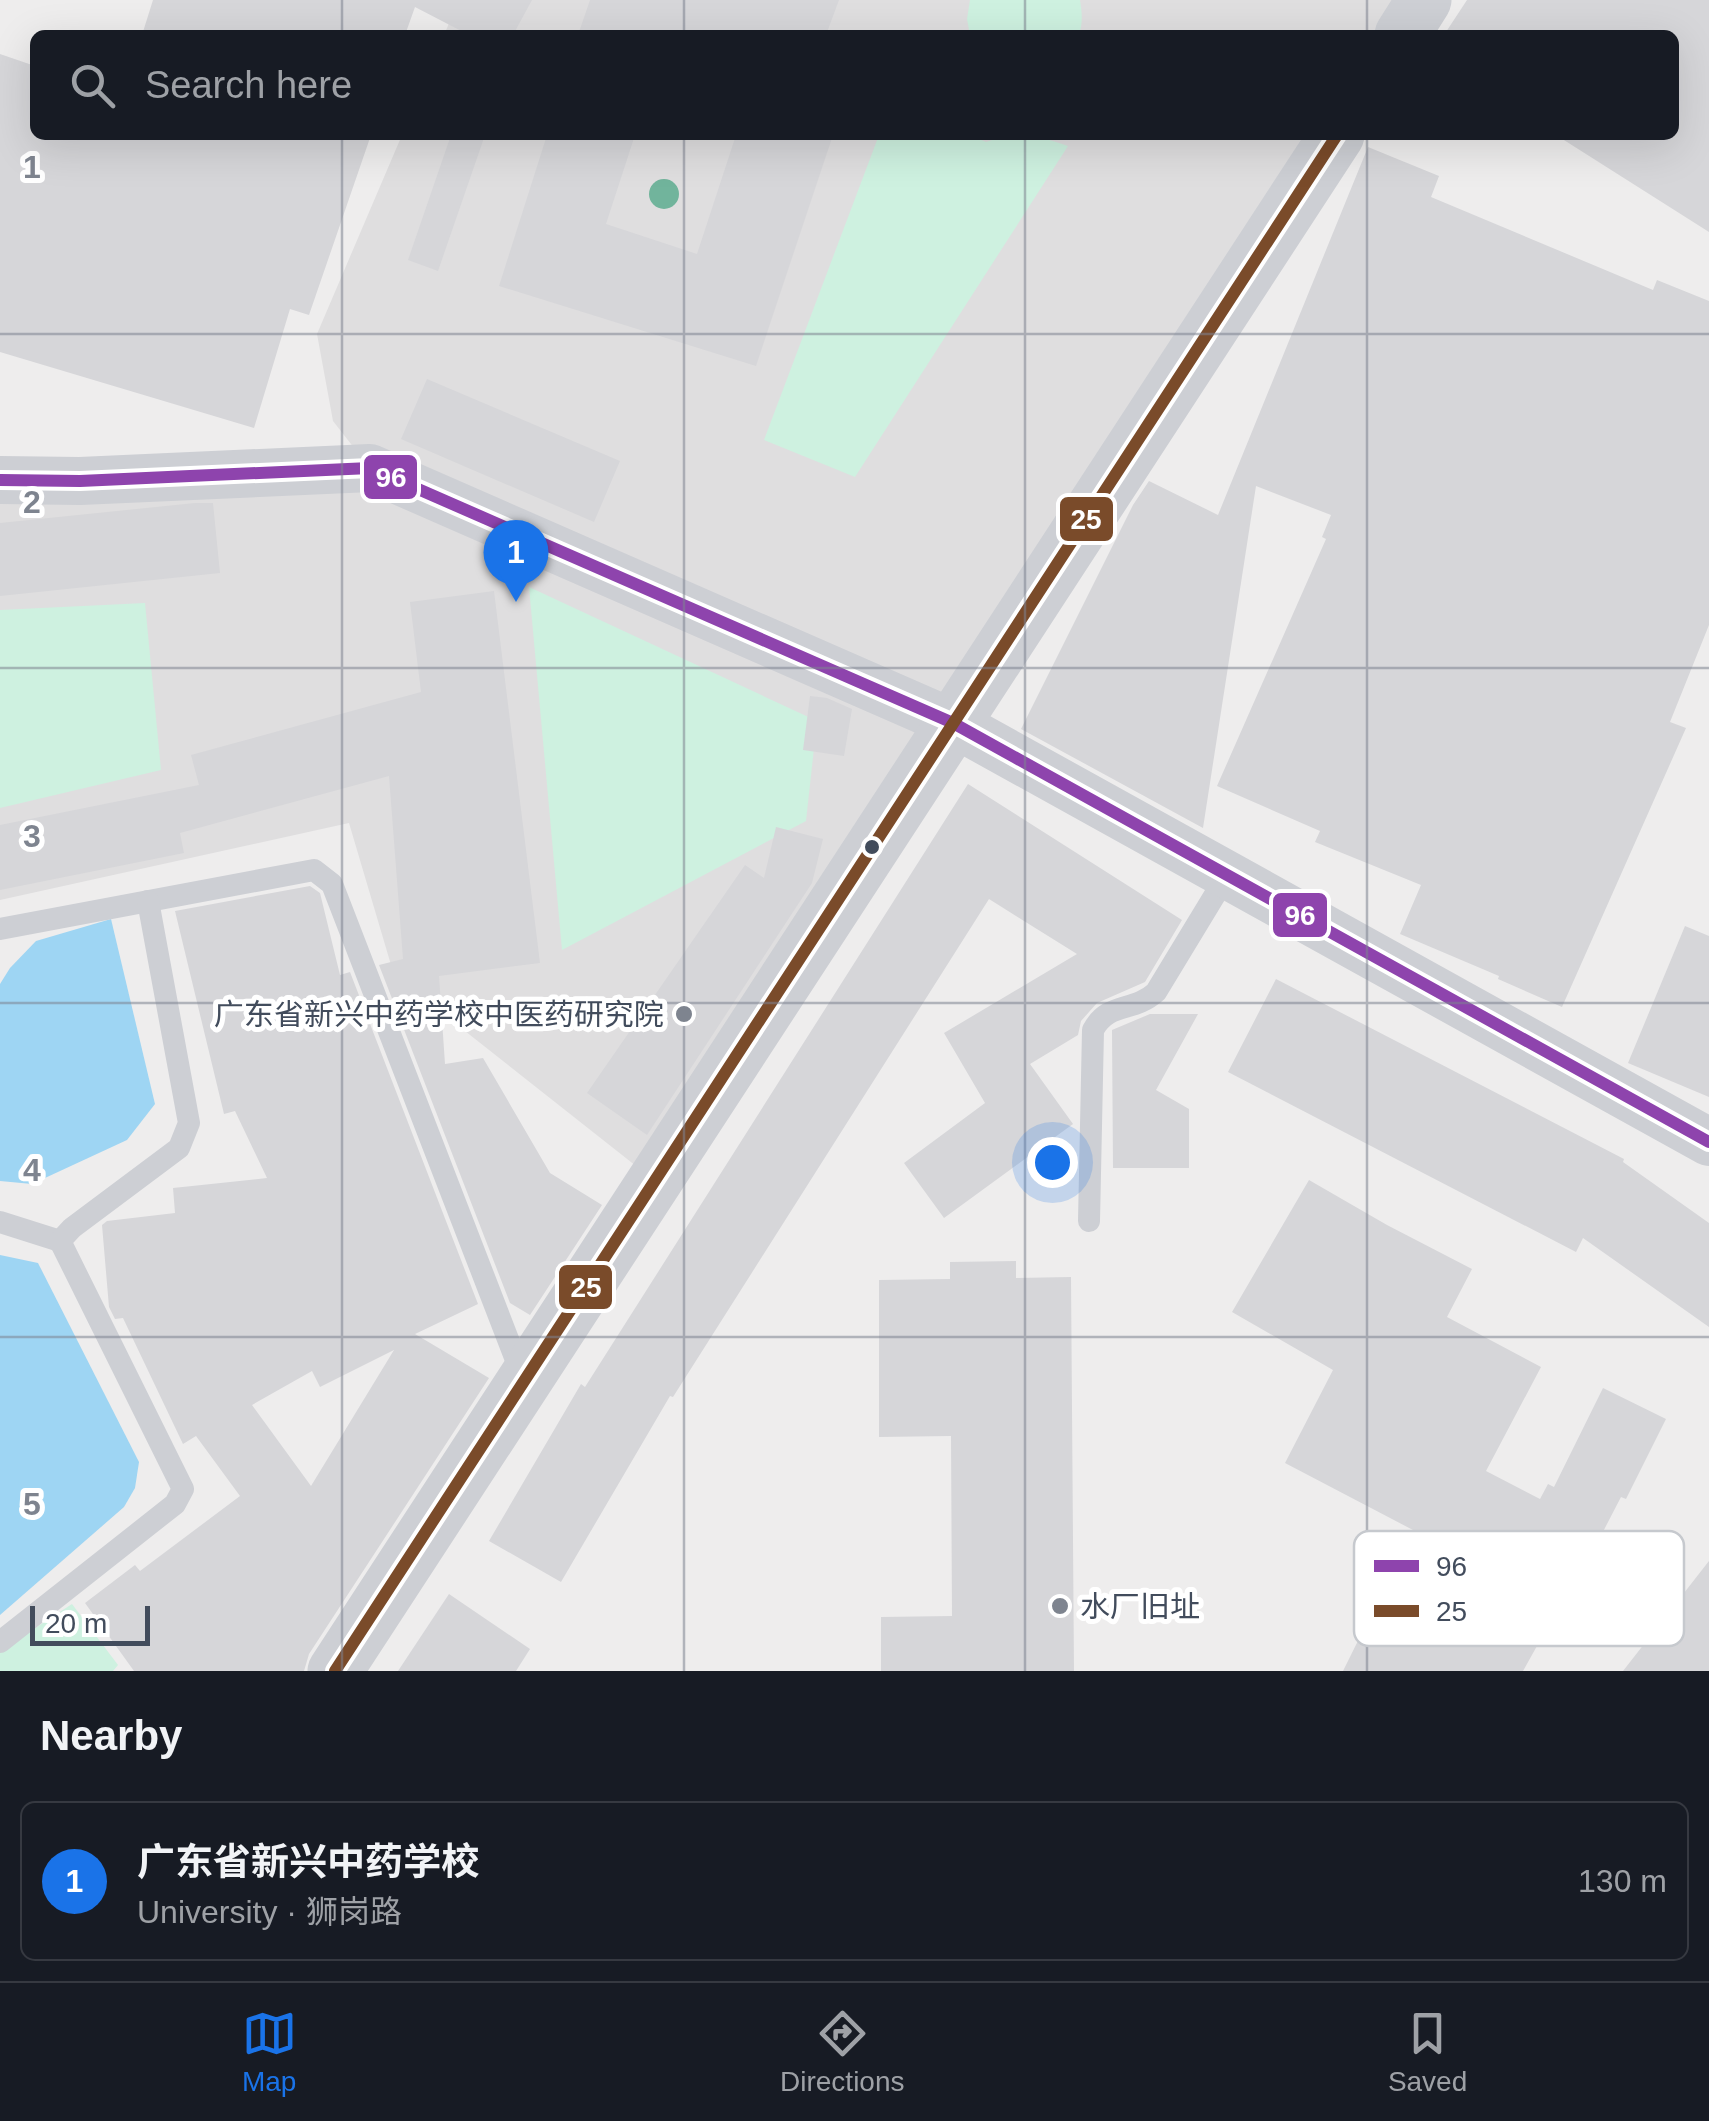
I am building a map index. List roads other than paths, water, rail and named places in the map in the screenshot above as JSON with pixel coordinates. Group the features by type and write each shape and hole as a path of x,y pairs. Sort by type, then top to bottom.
{"street":[{"path":"1405,30 1424,0"},
{"path":"334,1671 1333,140"},
{"path":"0,480 80,481 370,468 952,723 1709,1142"}],"lane":[{"path":"0,929 314,870 332,884 524,1381"},
{"path":"1090,1221 1093,1030 1108,1012 1145,1002 1156,992 1227,875"},
{"path":"60,1240 178,1148 189,1123 148,901"},
{"path":"0,1222 60,1240 183,1489 175,1504 0,1642"}],"water":[{"path":"111,919 155,1104 127,1140 32,1184 0,1181 0,984 36,941"},
{"path":"0,1255 38,1263 139,1462 135,1488 124,1507 0,1615"}],"place":[{"name":"广东省新兴中药学校","path":"516,602"},
{"name":"广东省新兴中药学校中医药研究院","path":"684,1014"},
{"name":"水厂旧址","path":"1060,1606"}]}
